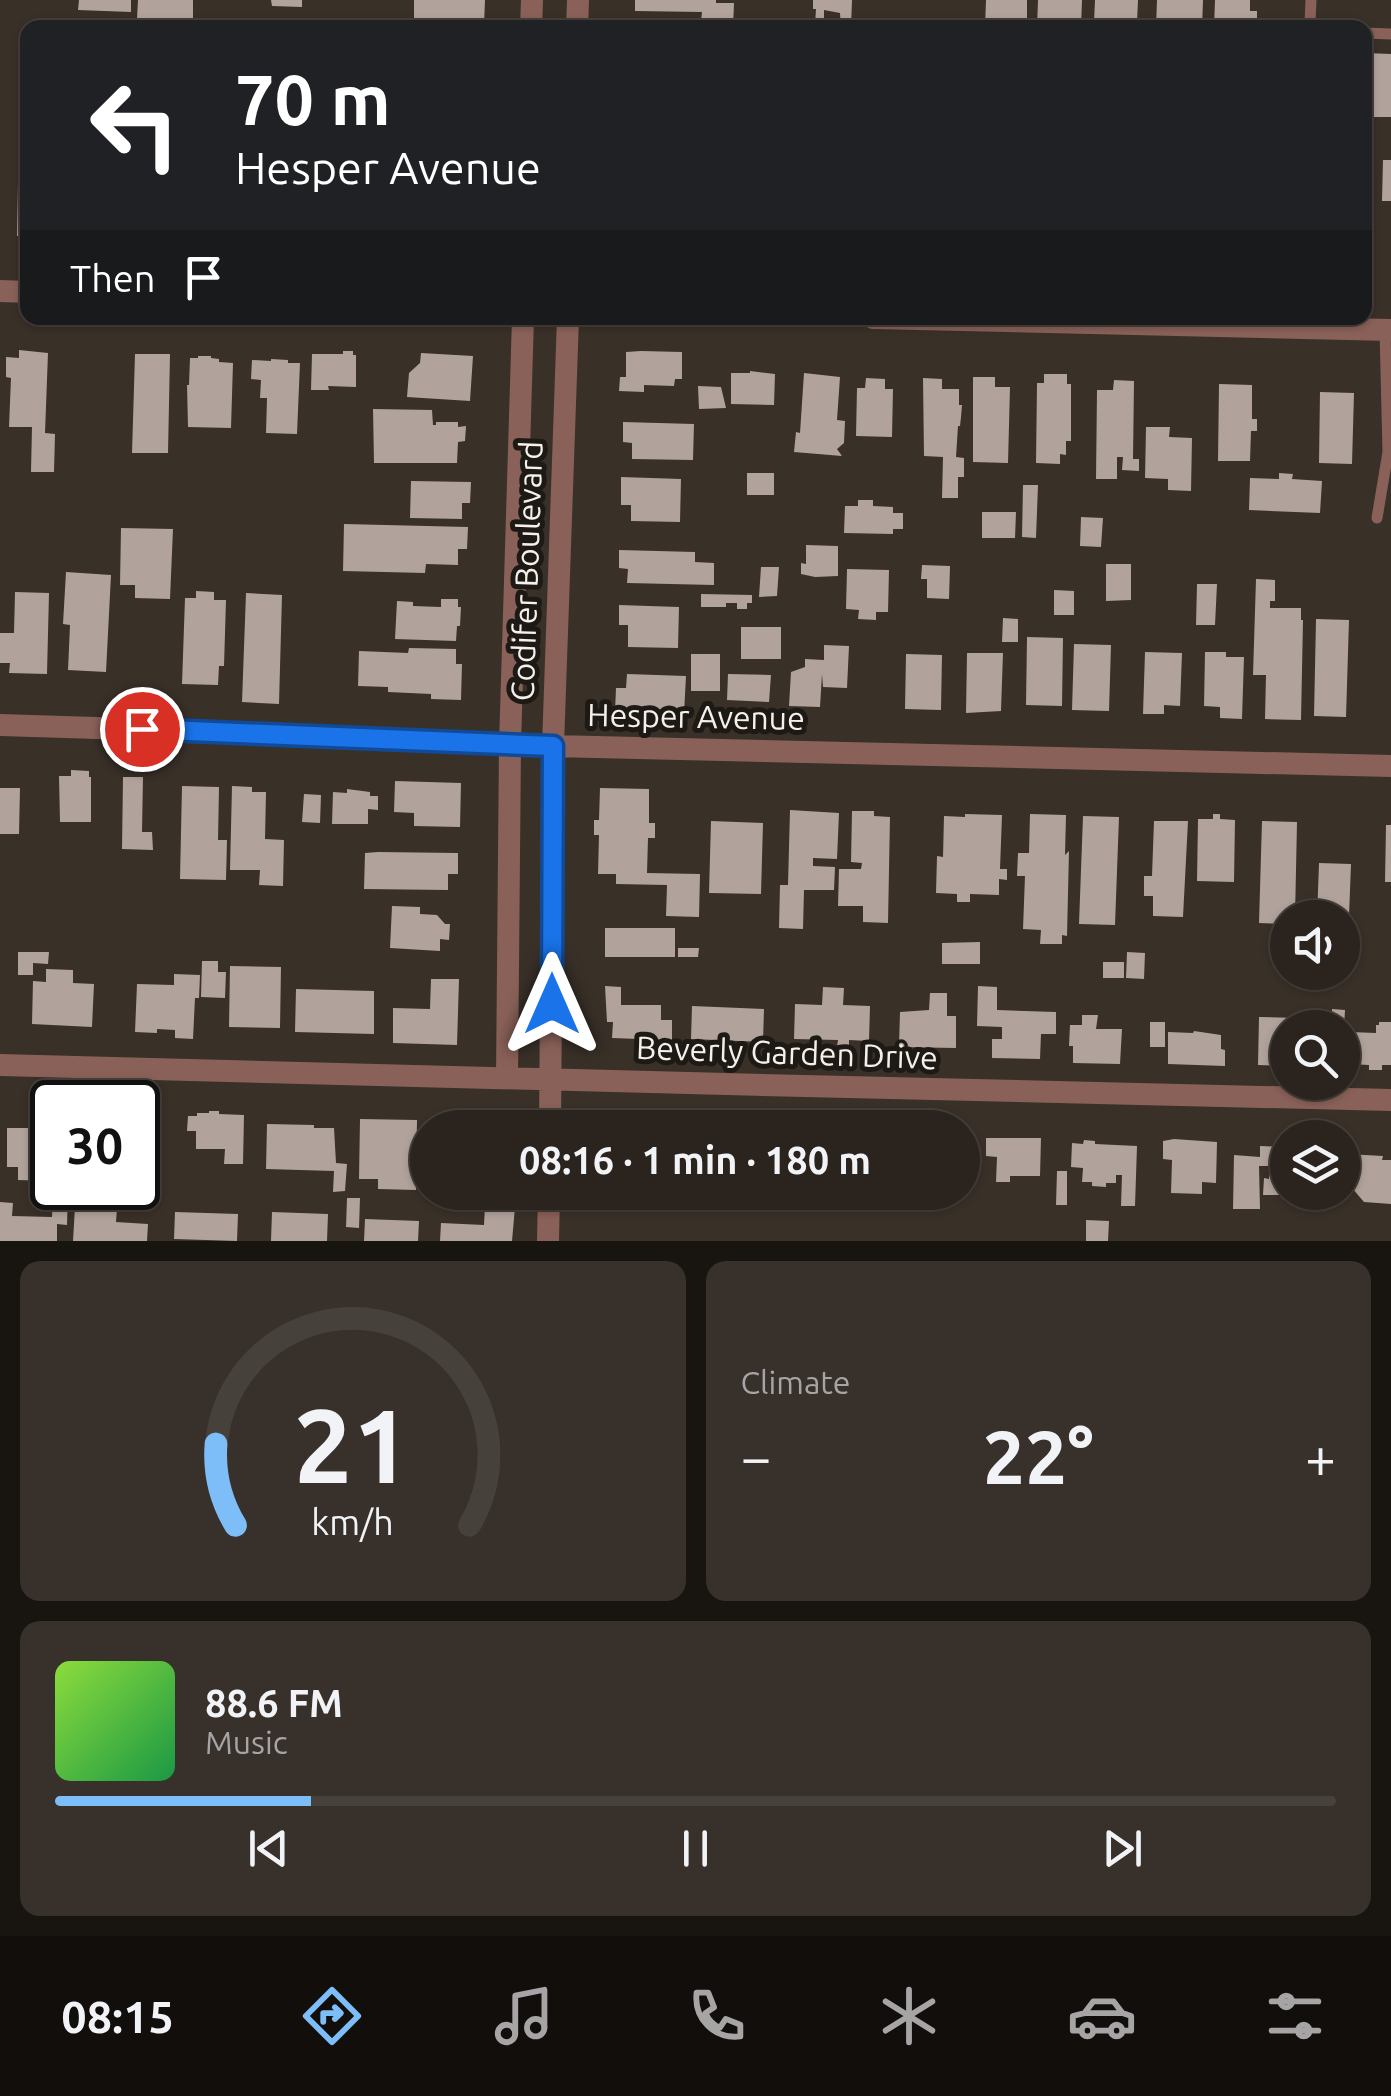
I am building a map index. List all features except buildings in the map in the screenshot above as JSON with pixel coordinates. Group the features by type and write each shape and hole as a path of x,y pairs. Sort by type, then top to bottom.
{"street":[{"name":"Codifer Boulevard","path":"507,1077 510,745 523,325"},
{"name":"Codifer Boulevard","path":"551,1110 553,746 568,325"},
{"path":"1173,325 1388,330"},
{"name":"Hesper Avenue","path":"0,725 510,745 1391,766"},
{"name":"Beverly Garden Drive","path":"0,1065 1391,1100"},
{"path":"548,1241 549,1210"}],"lane":[{"path":"1378,518 1388,452 1388,330"}],"route":[{"path":"142,729 553,746 552,1004"}]}
